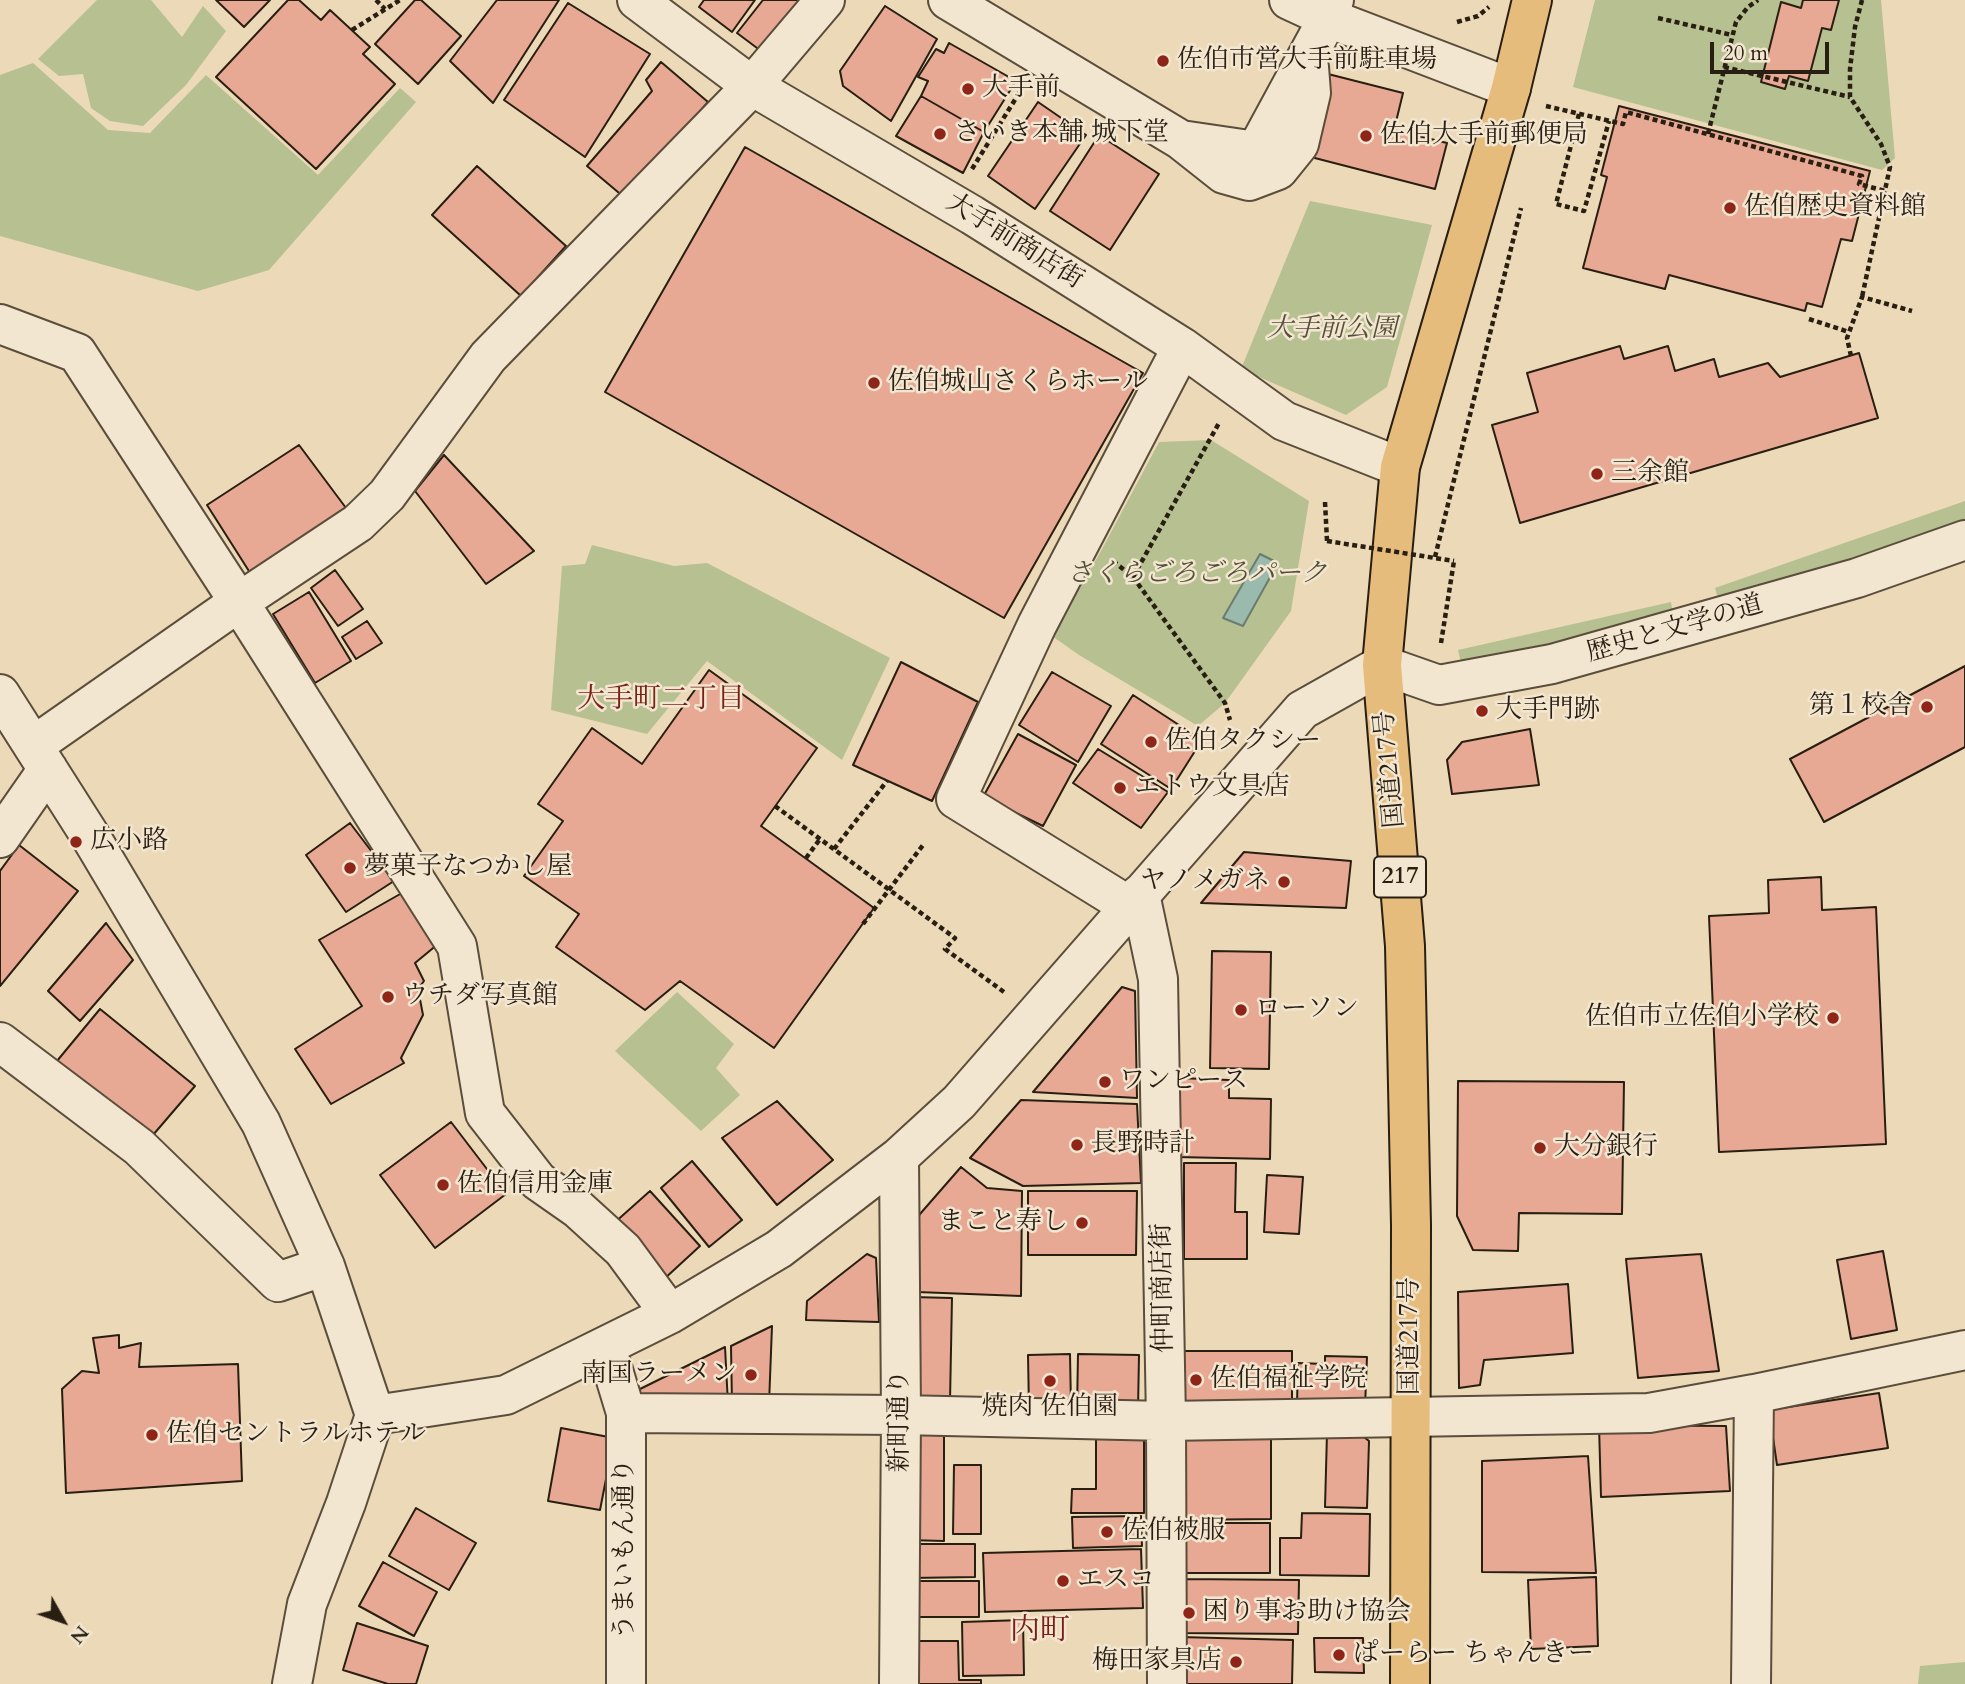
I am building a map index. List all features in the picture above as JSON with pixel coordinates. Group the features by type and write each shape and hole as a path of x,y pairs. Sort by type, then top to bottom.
{"highway":[{"name":"国道217号","path":"1410,1684 1411,1225 1405,946 1382,665 1400,467 1511,88 1532,0"}],"street":[{"name":"大手前商店街","path":"637,0 752,86 972,215 1182,347 1284,421 1400,467"},
{"path":"0,838 41,758 239,602 358,523 387,495 488,358 752,86 825,0"},
{"path":"948,0 1181,140 1256,150 1331,9"},
{"path":"1289,0 1331,9 1511,88"},
{"path":"0,324 77,353 457,946 485,1113 538,1181 578,1209 623,1250 670,1314"},
{"path":"1135,900 956,799 1037,625 1182,347"},
{"name":"歴史と文学の道","path":"1382,665 1438,685 1552,664 1857,578 1965,540"},
{"path":"375,1415 506,1395 670,1314 779,1249 899,1157 959,1102 1301,710 1382,665"},
{"path":"0,694 96,845 261,1123 325,1266 375,1415 346,1503 307,1604 292,1684"},
{"name":"仲町商店街","path":"1135,900 1158,979 1166,1421 1167,1684"},
{"path":"0,1042 139,1147 278,1282 325,1266"},
{"name":"新町通り","path":"899,1157 899,1684"},
{"name":"うまいもん通り","path":"606,1347 626,1413 626,1684"},
{"path":"626,1413 1166,1421 1649,1413 1965,1350"},
{"path":"1751,1684 1754,1394"}],"path":[{"path":"376,0 386,9"},
{"path":"352,30 400,0"},
{"path":"1708,134 1736,22 1748,7 1758,0"},
{"path":"1851,356 1847,338 1862,297 1890,167 1881,144 1850,97 1855,27 1862,0"},
{"path":"1658,18 1732,36"},
{"path":"1724,67 1850,97"},
{"path":"970,173 1028,79"},
{"path":"1542,118 1548,93"},
{"path":"1545,106 1623,124 1626,112 1862,176 1859,184 1885,191"},
{"path":"1579,114 1556,204 1584,211 1609,121"},
{"path":"1435,557 1521,206"},
{"path":"1862,297 1912,311"},
{"path":"1809,319 1849,332"},
{"path":"1133,577 1219,422"},
{"path":"1325,502 1327,541 1454,561 1441,645"},
{"path":"1088,527 1101,551 1133,577 1225,703 1230,720"},
{"path":"834,849 887,781"},
{"path":"775,807 955,937 945,949 1007,994"},
{"path":"806,858 820,839"},
{"path":"863,924 923,845"}],"green space":[{"path":"97,0 151,0 182,37 203,6 226,31 186,85 143,126 110,121 91,108 83,74 59,76 38,59"},
{"path":"1595,0 1881,0 1895,158 1882,170 1573,87"},
{"path":"33,63 108,130 150,133 206,75 318,175 400,88 416,102 269,270 198,291 0,236 0,75"},
{"name":"大手前公園","path":"1310,201 1432,225 1387,387 1346,415 1241,369"},
{"name":"さくらごろごろパーク","path":"1211,440 1309,501 1291,611 1225,703 1198,726 1052,636 1159,442"},
{"path":"1965,501 1965,519 1720,605 1715,588"},
{"path":"592,545 674,566 707,563 890,658 842,760 707,661 647,734 551,710 562,566 585,564"},
{"path":"1671,602 1674,619 1462,667 1458,650"},
{"path":"677,992 734,1044 716,1068 740,1095 701,1131 615,1051"},
{"path":"1965,1662 1965,1684 1918,1684 1920,1666"}],"shaded area":[{"path":"1260,554 1278,563 1243,626 1223,618"}],"building":[{"path":"216,0 270,0 244,27"},
{"path":"288,0 299,0 321,20 330,10 370,47 363,54 395,84 316,169 216,77"},
{"path":"415,0 421,0 461,36 418,84 375,44"},
{"path":"497,0 559,0 493,103 450,61"},
{"path":"704,0 755,0 732,32 699,7"},
{"path":"763,0 810,0 761,51 737,33"},
{"path":"1803,0 1839,0 1831,30 1822,28 1808,81 1789,76 1785,89 1761,82 1781,2 1801,8"},
{"path":"568,3 650,54 585,157 504,100"},
{"path":"885,6 937,39 891,121 843,86 840,71"},
{"name":"大手前","path":"949,43 1016,81 984,132 921,96 928,81 918,77 936,49 944,53"},
{"path":"661,62 708,102 625,198 587,166 652,91 646,80"},
{"name":"佐伯大手前郵便局","path":"1328,74 1403,93 1394,130 1447,143 1435,189 1307,156"},
{"name":"さいき本舗 城下堂","path":"921,96 984,132 963,173 896,136"},
{"path":"1038,102 1086,135 1035,209 988,176"},
{"name":"佐伯歴史資料館","path":"1619,106 1870,171 1852,241 1841,239 1822,307 1807,303 1805,311 1669,275 1665,289 1583,268 1607,177 1601,175"},
{"path":"1099,135 1159,174 1110,250 1050,211"},
{"name":"佐伯城山さくらホール","path":"745,147 1143,373 1004,618 605,392"},
{"path":"477,166 566,246 521,296 432,215"},
{"name":"三余館","path":"1620,346 1624,359 1668,346 1675,371 1714,359 1719,377 1768,363 1780,377 1859,353 1878,418 1520,523 1492,425 1538,412 1527,373"},
{"path":"299,445 349,512 254,579 207,505"},
{"path":"444,455 534,551 486,584 415,491"},
{"path":"335,570 363,609 338,626 311,588"},
{"path":"309,592 351,661 315,683 273,614"},
{"path":"367,621 382,643 356,659 342,637"},
{"path":"901,662 978,702 932,801 853,765"},
{"name":"第１校舎","path":"1965,666 1965,747 1824,822 1790,759"},
{"path":"709,670 817,748 761,826 874,908 774,1048 680,981 645,1010 556,947 579,914 524,876 563,821 538,804 592,728 642,764"},
{"path":"1052,672 1111,706 1078,762 1019,725"},
{"name":"佐伯タクシー","path":"1133,695 1202,740 1171,789 1101,744"},
{"path":"1530,729 1539,785 1452,794 1447,760 1462,742"},
{"path":"1018,734 1076,765 1043,826 983,797"},
{"name":"エトウ文具店","path":"1098,749 1168,792 1141,828 1073,783"},
{"name":"夢菓子なつかし屋","path":"350,823 394,881 346,912 306,855"},
{"path":"19,845 78,891 0,986 0,871"},
{"name":"ヤノメガネ","path":"1244,852 1351,861 1346,908 1201,903"},
{"path":"1821,877 1822,910 1876,907 1886,1144 1719,1152 1709,916 1769,913 1768,880"},
{"name":"ウチダ写真館","path":"409,889 438,944 415,963 424,981 418,989 423,1015 401,1058 404,1063 331,1104 295,1049 362,1006 319,940"},
{"path":"106,923 133,960 80,1021 48,991"},
{"name":"ローソン","path":"1212,951 1271,952 1269,1069 1210,1068"},
{"path":"1122,987 1135,991 1137,1098 1033,1092"},
{"path":"100,1009 195,1086 147,1142 52,1067"},
{"path":"1179,1078 1229,1080 1229,1098 1271,1099 1270,1159 1176,1157"},
{"name":"大分銀行","path":"1458,1081 1624,1082 1622,1214 1519,1213 1518,1251 1473,1250 1457,1216"},
{"path":"1021,1100 1137,1104 1141,1183 1023,1186 970,1158"},
{"path":"777,1101 833,1160 777,1205 722,1138"},
{"name":"佐伯信用金庫","path":"451,1122 506,1194 435,1248 380,1175"},
{"path":"692,1161 742,1220 709,1247 661,1188"},
{"path":"1184,1163 1236,1163 1235,1212 1247,1212 1247,1259 1184,1259"},
{"path":"961,1167 987,1188 1022,1191 1021,1296 917,1292 913,1222"},
{"path":"1267,1175 1303,1177 1299,1234 1264,1232"},
{"path":"650,1191 700,1246 663,1280 613,1224"},
{"name":"まこと寿し","path":"1028,1191 1137,1191 1136,1255 1028,1255"},
{"path":"1883,1251 1897,1330 1851,1339 1837,1260"},
{"path":"867,1254 876,1258 879,1322 806,1320 807,1301"},
{"path":"1701,1254 1719,1371 1638,1378 1626,1259"},
{"path":"1568,1284 1573,1353 1484,1360 1480,1385 1459,1388 1458,1292"},
{"path":"912,1297 952,1298 950,1401 910,1400"},
{"name":"南国ラーメン","path":"772,1326 769,1404 732,1404 731,1346"},
{"name":"佐伯セントラルホテル","path":"119,1335 119,1348 141,1343 139,1367 238,1364 242,1481 66,1493 62,1389 82,1371 99,1373 93,1338"},
{"path":"725,1347 728,1404 637,1405 636,1391"},
{"path":"1179,1351 1292,1351 1292,1406 1179,1406"},
{"name":"焼肉 佐伯園","path":"1070,1354 1071,1407 1029,1409 1028,1355"},
{"path":"1078,1354 1139,1355 1138,1410 1077,1410"},
{"path":"1325,1356 1367,1357 1365,1407 1297,1404 1298,1363 1325,1364"},
{"path":"1879,1393 1888,1448 1777,1465 1769,1410"},
{"path":"1599,1425 1726,1426 1730,1491 1601,1497"},
{"path":"561,1428 614,1438 600,1510 548,1501"},
{"path":"944,1431 944,1541 907,1540 908,1432"},
{"path":"1327,1433 1359,1433 1369,1441 1367,1508 1325,1507"},
{"path":"1271,1434 1271,1519 1175,1520 1175,1435"},
{"path":"1096,1437 1144,1437 1144,1513 1071,1513 1072,1489 1096,1489"},
{"path":"1588,1456 1596,1573 1482,1572 1482,1461"},
{"path":"954,1465 981,1465 981,1534 953,1534"},
{"path":"416,1508 476,1543 449,1590 389,1556"},
{"path":"1302,1513 1370,1514 1369,1576 1280,1575 1280,1538 1301,1538"},
{"name":"佐伯被服","path":"1141,1516 1142,1546 1073,1548 1072,1517"},
{"path":"1177,1523 1270,1523 1270,1573 1177,1573"},
{"path":"911,1544 975,1544 975,1577 911,1578"},
{"name":"エスコ","path":"1141,1549 1143,1608 985,1612 983,1553"},
{"path":"383,1562 437,1592 414,1636 359,1606"},
{"path":"1596,1577 1598,1646 1531,1649 1528,1580"},
{"path":"1181,1579 1299,1580 1298,1634 1180,1633"},
{"path":"908,1581 979,1581 979,1617 908,1617"},
{"path":"1023,1620 1024,1675 963,1676 962,1622"},
{"path":"357,1623 428,1646 416,1684 388,1684 343,1670"},
{"name":"梅田家具店","path":"1180,1637 1293,1640 1292,1684 1179,1684"},
{"name":"ぱーらー ちゃんきー","path":"1314,1638 1363,1638 1364,1673 1315,1672"},
{"path":"904,1641 958,1641 959,1680 981,1680 981,1684 904,1684"}],"place":[{"name":"佐伯市営大手前駐車場","path":"1163,61"},
{"name":"大手前","path":"968,89"},
{"name":"さいき本舗 城下堂","path":"940,134"},
{"name":"佐伯大手前郵便局","path":"1366,136"},
{"name":"佐伯歴史資料館","path":"1730,208"},
{"name":"佐伯城山さくらホール","path":"874,383"},
{"name":"三余館","path":"1597,474"},
{"name":"第１校舎","path":"1927,707"},
{"name":"大手門跡","path":"1482,711"},
{"name":"佐伯タクシー","path":"1151,742"},
{"name":"エトウ文具店","path":"1120,788"},
{"name":"広小路","path":"76,842"},
{"name":"夢菓子なつかし屋","path":"350,868"},
{"name":"ヤノメガネ","path":"1284,882"},
{"name":"ウチダ写真館","path":"388,997"},
{"name":"ローソン","path":"1241,1010"},
{"name":"佐伯市立佐伯小学校","path":"1833,1018"},
{"name":"ワンピース","path":"1105,1082"},
{"name":"長野時計","path":"1077,1145"},
{"name":"大分銀行","path":"1540,1148"},
{"name":"佐伯信用金庫","path":"443,1185"},
{"name":"まこと寿し","path":"1082,1223"},
{"name":"南国ラーメン","path":"751,1375"},
{"name":"佐伯福祉学院","path":"1196,1380"},
{"name":"焼肉 佐伯園","path":"1050,1381"},
{"name":"佐伯セントラルホテル","path":"152,1435"},
{"name":"佐伯被服","path":"1107,1532"},
{"name":"エスコ","path":"1063,1581"},
{"name":"困り事お助け協会","path":"1189,1613"},
{"name":"ぱーらー ちゃんきー","path":"1339,1655"},
{"name":"梅田家具店","path":"1236,1662"}],"district":[{"name":"大手町二丁目","path":"661,701"},
{"name":"内町","path":"1040,1632"}]}
